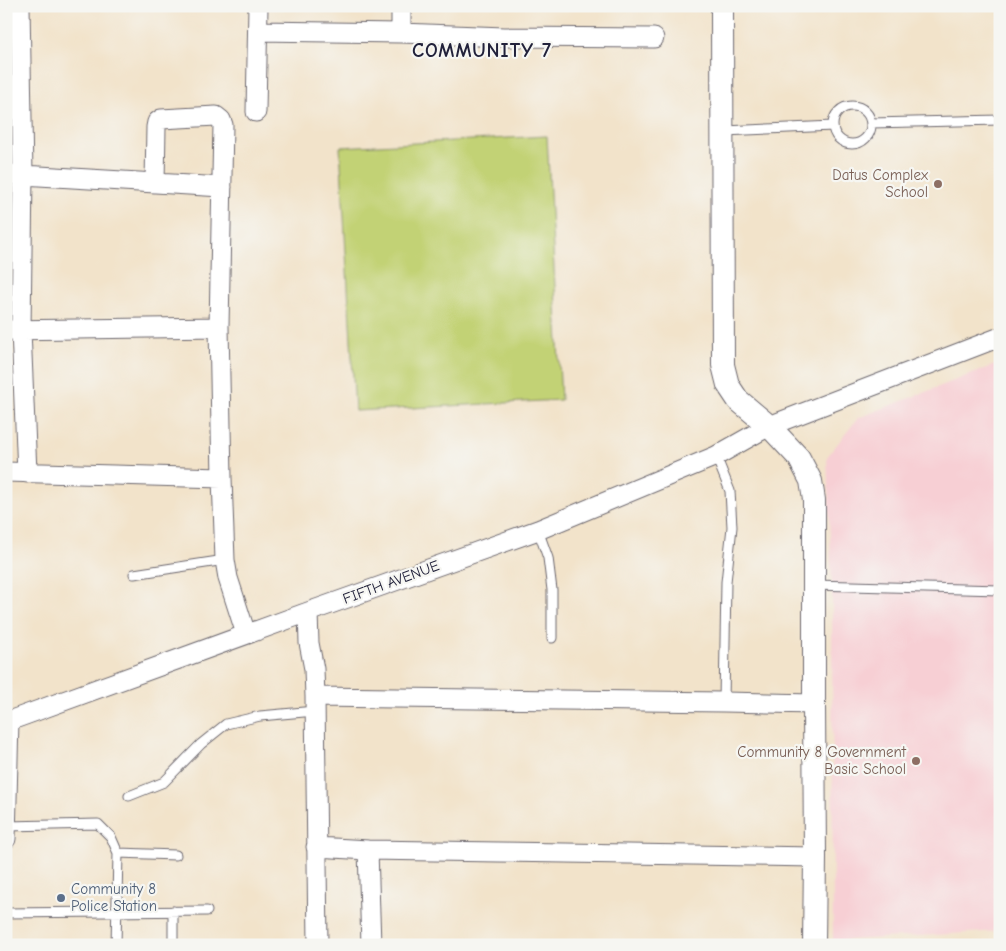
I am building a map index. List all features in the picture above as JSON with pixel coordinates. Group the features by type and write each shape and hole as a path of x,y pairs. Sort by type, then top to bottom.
{"street":[{"path":"20,6 14,174 14,330 27,473"},
{"path":"256,112 258,6"},
{"path":"401,6 401,33"},
{"path":"722,6 723,365 728,385 738,400 769,426 799,458 811,481 814,500 814,945"},
{"path":"258,31 504,37 654,38"},
{"path":"155,183 157,122 161,119 216,116 221,120 223,125 219,327 225,560 228,578 246,634"},
{"path":"14,174 222,187"},
{"path":"14,330 219,327"},
{"name":"FIFTH AVENUE","path":"8,721 538,530 716,456 769,426 1000,337"},
{"path":"6,472 222,478"},
{"path":"308,612 309,643 314,669 318,945"},
{"path":"315,704 724,702 814,704"},
{"path":"6,839 8,721"},
{"path":"316,847 368,850 815,857"},
{"path":"368,850 370,945"}],"lane":[{"path":"854,106 865,112 871,123 867,136 857,143 844,142 839,138 833,126 837,114 842,109 854,106"},
{"path":"871,123 1000,120"},
{"path":"722,132 833,126"},
{"path":"716,456 730,491 732,527 726,582 724,702"},
{"path":"538,530 548,558 552,590 552,638"},
{"path":"134,574 225,560"},
{"path":"814,585 1000,590"},
{"path":"129,796 164,782 201,744 226,724 315,704"},
{"path":"7,826 98,824 111,837 118,853 116,945"},
{"path":"118,853 176,855"},
{"path":"173,911 173,945"},
{"path":"6,913 207,911"}],"shaded area":[{"name":"Community 8 Government Basic School","path":"1000,363 1000,931 833,941 832,590 827,457 858,418"}],"green space":[{"path":"547,136 561,400 355,411 340,147"}],"place":[{"name":"Datus Complex School","path":"938,184"},
{"name":"Community 8 Government Basic School","path":"916,761"},
{"name":"Community 8 Police Station","path":"61,898"}],"district":[{"name":"COMMUNITY 7","path":"482,50"}]}
